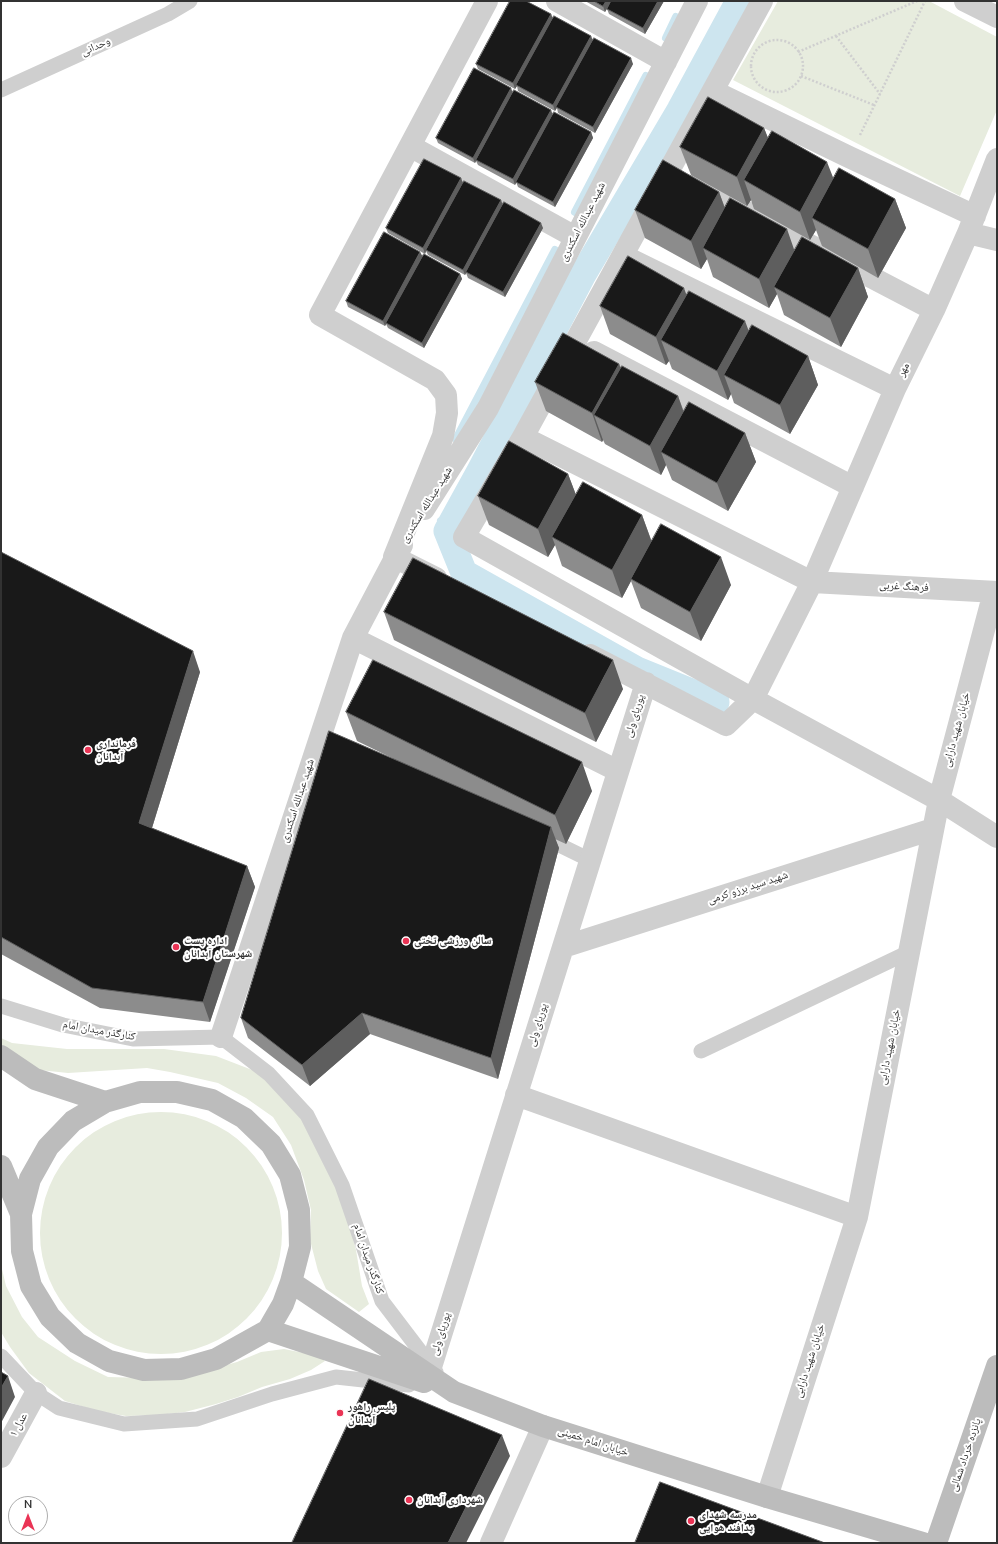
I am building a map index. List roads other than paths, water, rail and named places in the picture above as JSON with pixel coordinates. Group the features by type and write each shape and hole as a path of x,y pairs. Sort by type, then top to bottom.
{"main road":[{"path":"1,1056 35,1079 105,1102"},
{"path":"140,1092 177,1092 212,1100 244,1118 271,1144 290,1175 299,1210 300,1246 284,1304 268,1330 216,1359 181,1369 144,1370 109,1360 76,1342 50,1317 31,1286 22,1251 21,1214 30,1179 48,1147 73,1121 105,1102 140,1092"},
{"path":"1,1166 21,1214"},
{"name":"خیابان امام خمینی","path":"291,1282 454,1392 543,1426 767,1497 923,1543"},
{"path":"268,1330 454,1392"},
{"name":"پانزده خرداد شمالی","path":"936,1543 997,1366"}],"street":[{"path":"450,585 394,557 443,436 447,413 446,395 435,380 320,315 487,1"},
{"path":"557,1 666,62"},
{"name":"شهید عبدالله اسکندری","path":"221,1036 328,735 353,638 394,557 488,408 697,1"},
{"path":"762,1 523,437 464,537 753,699 939,800 997,837"},
{"path":"965,1 997,17"},
{"path":"713,91 849,157 971,224 997,240"},
{"path":"410,146 575,237"},
{"name":"مهر","path":"753,699 812,582 895,389 934,310 997,159"},
{"path":"669,171 934,310"},
{"path":"623,255 895,389"},
{"path":"575,342 853,487"},
{"path":"523,437 812,582"},
{"name":"فرهنگ غربی","path":"812,582 995,592"},
{"name":"خیابان شهید دارابی","path":"767,1497 857,1217 939,800 995,592"},
{"path":"353,638 618,771"},
{"path":"569,645 726,724 753,699"},
{"name":"پوریای ولی","path":"431,1367 646,683"},
{"name":"شهید سید برزو کرمی","path":"563,947 933,829"},
{"path":"516,1095 857,1217"},
{"name":"عدل ۱","path":"1,1457 36,1393"},
{"path":"491,1543 543,1426"}],"lane":[{"name":"وحدانی","path":"1,90 168,14 190,1"},
{"path":"527,829 590,860"},
{"path":"701,1051 909,952"},
{"name":"کنارگذر میدان امام","path":"1,1006 63,1025 133,1039 221,1036 269,1074 307,1114 342,1185 382,1300 431,1367 454,1392"},
{"path":"1,1356 36,1393 59,1408 124,1424 197,1419 272,1394 336,1377 395,1383 454,1392"}],"waterway":[{"path":"716,702 637,670 464,573 447,531 582,276 680,110 739,1"},
{"path":"666,38 676,17"},
{"path":"575,212 646,76"},
{"path":"456,439 555,250"},
{"path":"441,521 447,531"}],"place":[{"name":"فرمانداری آبدانان","path":"88,750"},
{"name":"سالن ورزشی تختی","path":"406,941"},
{"name":"اداره پست شهرستان آبدانان","path":"176,947"},
{"name":"پلیس راهور آبدانان","path":"340,1413"},
{"name":"شهرداری آبدانان","path":"409,1500"},
{"name":"مدرسه شهدای پدافند هوایی","path":"691,1521"}]}
